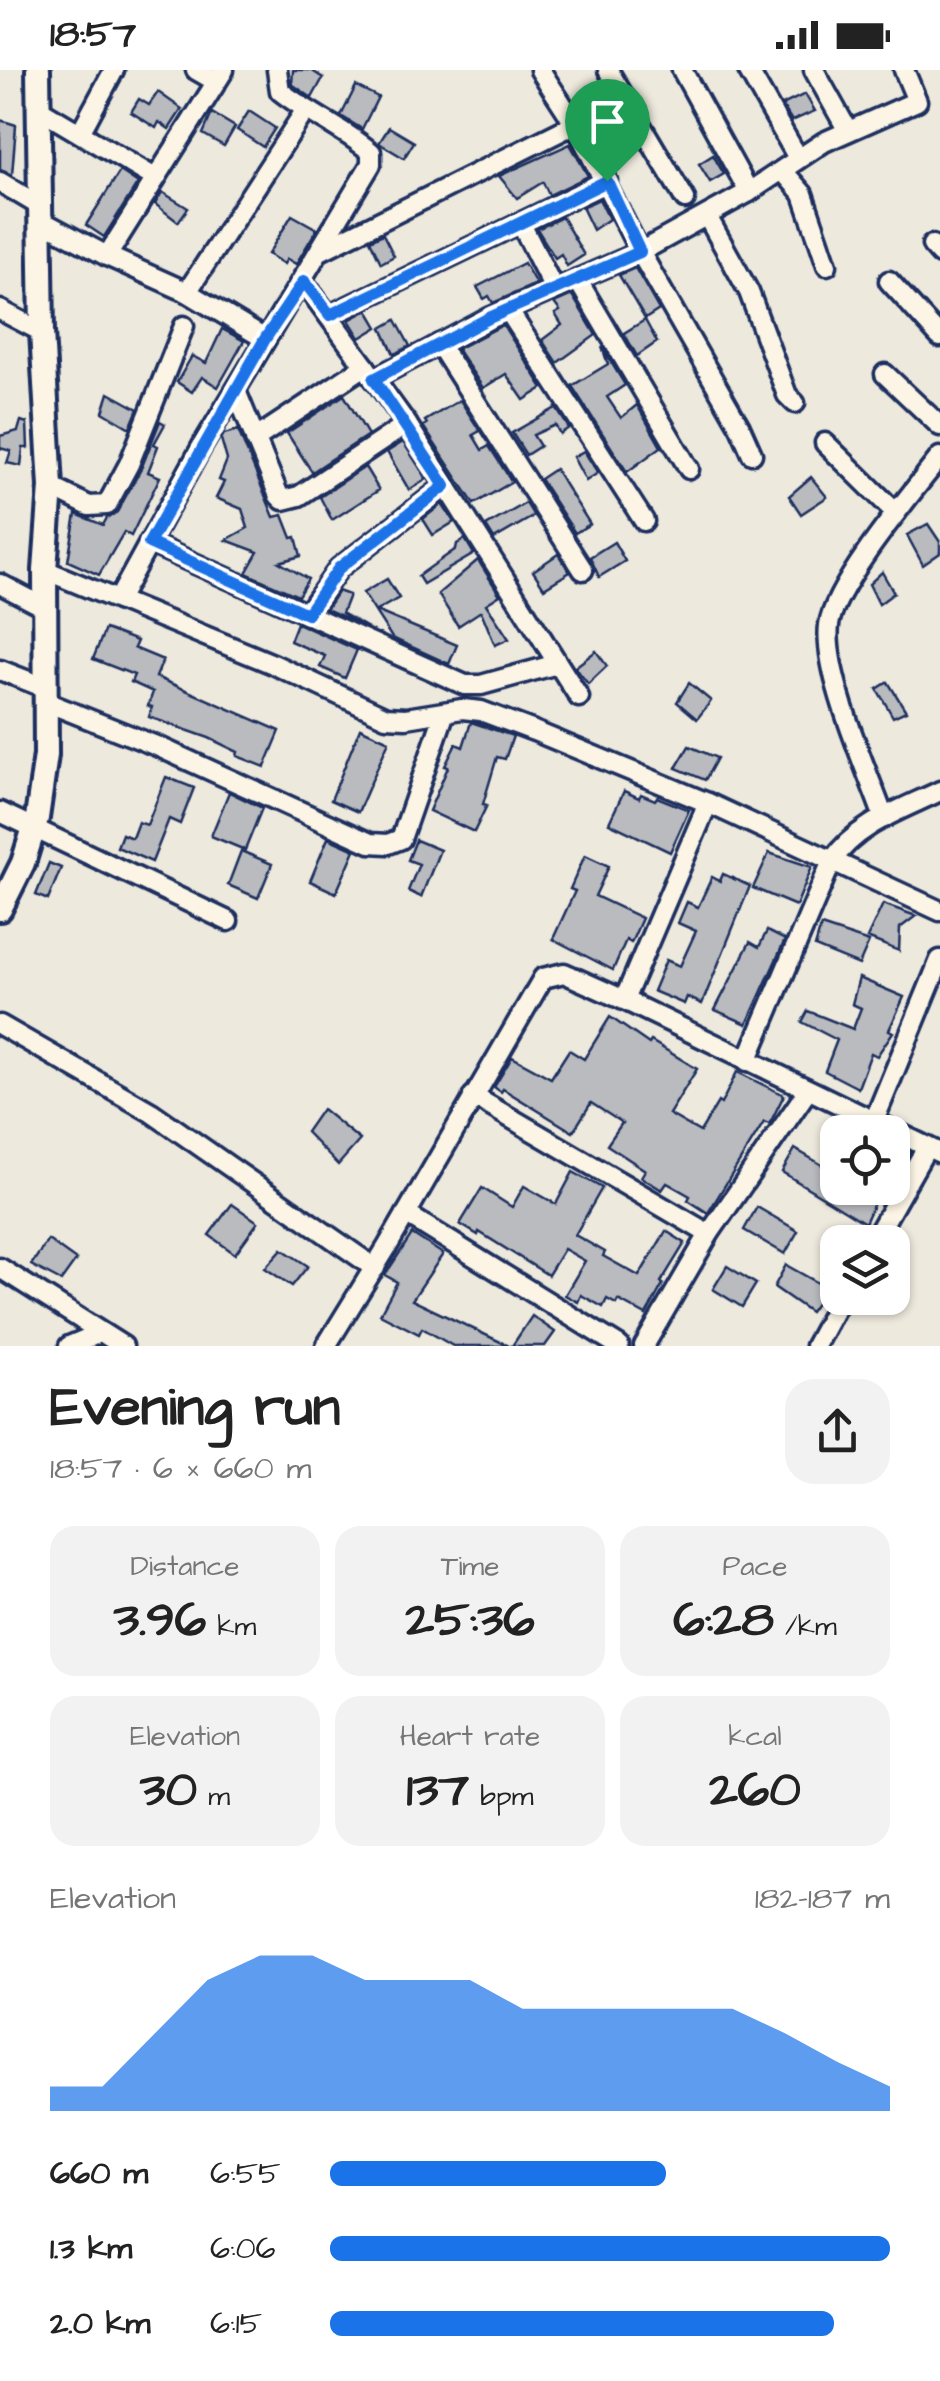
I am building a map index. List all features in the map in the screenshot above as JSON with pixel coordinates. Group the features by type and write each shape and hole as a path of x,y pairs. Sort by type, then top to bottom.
{"street":[{"path":"0,908 23,863 34,828 44,768 51,487 42,332 38,70"},
{"path":"80,133 114,70"},
{"path":"107,256 220,76 196,70"},
{"path":"118,600 265,339 304,281 373,158 358,140 305,111 280,91 278,70"},
{"path":"540,70 607,181 640,252 752,454"},
{"path":"608,70 685,199"},
{"path":"682,70 749,192"},
{"path":"748,70 803,194 826,265"},
{"path":"814,70 848,131"},
{"path":"255,439 370,372 640,252 848,131 917,101 904,70"},
{"path":"39,109 155,178"},
{"path":"188,292 305,111"},
{"path":"320,250 575,124"},
{"path":"330,315 607,181"},
{"path":"0,182 107,256 188,292 265,339"},
{"path":"707,216 749,292 787,395 795,403"},
{"path":"520,224 554,289"},
{"path":"578,279 689,469"},
{"path":"304,281 407,424 579,697"},
{"path":"889,281 940,338"},
{"path":"508,310 644,521"},
{"path":"2,316 42,332"},
{"path":"51,487 89,506 106,506 129,464 184,326"},
{"path":"439,344 582,570"},
{"path":"885,374 940,426"},
{"path":"236,390 278,496 290,500 407,424"},
{"path":"825,443 896,513"},
{"path":"884,818 830,666 829,622 843,589 940,458"},
{"path":"307,614 339,568 445,486"},
{"path":"149,543 465,685 481,685 557,664"},
{"path":"46,570 273,664 386,717 481,710 708,803 940,911"},
{"path":"0,584 46,608"},
{"path":"0,670 46,695 370,843 388,844 402,838 445,712"},
{"path":"747,1060 832,861 857,831 940,791"},
{"path":"624,1000 708,803"},
{"path":"0,812 228,921"},
{"path":"877,1115 932,1000 940,960"},
{"path":"326,1346 543,978 564,973 861,1115"},
{"path":"0,1024 151,1112 374,1268"},
{"path":"644,1346 708,1234 808,1090"},
{"path":"473,1096 708,1234"},
{"path":"884,1225 934,1150 910,1138"},
{"path":"406,1214 620,1346"},
{"path":"0,1268 123,1346"},
{"path":"814,1346 832,1315"},
{"path":"69,1346 100,1333"}],"building":[{"path":"293,70 311,70 323,78 312,98 292,84"},
{"path":"356,86 378,97 362,129 341,116"},
{"path":"158,92 182,109 169,129 159,122 156,128 131,112 139,99 149,105"},
{"path":"805,94 815,111 792,121 782,105"},
{"path":"249,111 275,128 263,147 237,130"},
{"path":"212,113 235,127 224,146 203,134"},
{"path":"0,120 16,125 12,175 0,170"},
{"path":"389,127 414,142 404,158 379,143"},
{"path":"570,144 588,176 549,195 543,182 517,198 499,176"},
{"path":"713,155 724,174 710,182 699,164"},
{"path":"120,171 138,183 104,237 86,225"},
{"path":"162,192 188,208 178,222 155,204"},
{"path":"599,199 609,219 593,230 582,207"},
{"path":"292,215 317,229 296,264 287,259 284,264 268,254"},
{"path":"562,217 584,255 567,266 561,254 555,258 537,229"},
{"path":"383,234 394,256 381,263 370,240"},
{"path":"524,263 536,284 493,303 489,296 484,299 477,287"},
{"path":"635,268 659,310 645,319 619,275"},
{"path":"572,295 596,335 557,363 542,340 562,325 554,303"},
{"path":"368,310 378,327 360,338 349,320"},
{"path":"396,320 410,346 394,354 382,328"},
{"path":"645,320 657,342 637,356 624,333"},
{"path":"503,325 543,388 524,400 506,374 483,388 457,349"},
{"path":"222,329 244,341 218,387 202,377 192,392 177,382 192,356 206,363"},
{"path":"602,347 625,385 607,397 621,418 637,405 661,447 627,472 572,386 608,364"},
{"path":"109,393 138,409 130,428 103,412"},
{"path":"344,395 368,435 312,472 287,433"},
{"path":"460,400 480,431 473,435 482,450 489,446 512,482 474,504 423,426"},
{"path":"556,408 569,428 560,434 555,425 533,435 540,446 526,455 512,433"},
{"path":"21,421 27,423 28,448 23,448 21,466 7,463 11,451 0,448 0,436 18,431"},
{"path":"160,421 165,424 154,444 158,446 148,472 160,477 131,536 124,532 99,575 68,561 76,514 103,525 117,512 141,469"},
{"path":"238,430 274,517 283,515 292,538 296,537 301,556 279,562 308,579 298,596 246,573 258,552 226,540 248,528 242,509 216,498 224,482 219,480 227,460 221,439 224,434"},
{"path":"403,442 427,479 409,490 387,452"},
{"path":"584,451 598,473 586,481 573,457"},
{"path":"365,467 379,490 332,520 320,497"},
{"path":"555,469 590,524 575,533 540,479"},
{"path":"811,477 827,497 801,514 789,496"},
{"path":"526,503 534,516 494,539 486,526"},
{"path":"442,504 454,522 433,535 423,519"},
{"path":"928,524 940,542 940,553 923,565 907,535"},
{"path":"465,539 474,554 423,584 418,576"},
{"path":"614,542 625,561 599,577 590,557"},
{"path":"558,554 570,572 544,588 533,571"},
{"path":"478,560 500,595 486,604 509,639 495,645 481,611 458,626 438,594"},
{"path":"882,572 894,593 879,604 869,584"},
{"path":"387,579 399,598 376,611 457,645 449,664 392,638 363,593"},
{"path":"338,591 349,595 342,613 368,628 326,609"},
{"path":"297,623 357,650 345,678 320,667 325,656 290,641"},
{"path":"105,629 137,641 134,648 163,660 156,677 280,731 265,767 237,756 238,752 209,738 149,717 153,692 131,682 134,675 93,659"},
{"path":"596,651 607,666 588,684 575,667"},
{"path":"888,682 906,711 893,717 877,689"},
{"path":"689,683 711,701 697,719 677,702"},
{"path":"471,722 513,736 505,759 497,757 483,804 487,805 474,832 429,811 448,767 445,766 456,744 463,747"},
{"path":"360,728 389,741 358,812 331,800"},
{"path":"689,746 717,758 705,780 676,768"},
{"path":"166,777 194,788 180,824 169,819 152,862 117,847 122,834 132,838 138,822 147,825"},
{"path":"624,791 639,798 641,794 655,800 657,797 689,810 670,852 609,823"},
{"path":"229,792 262,808 245,850 211,836"},
{"path":"328,838 355,850 336,893 310,881"},
{"path":"416,840 440,850 421,897 408,891 419,864 408,860"},
{"path":"241,851 272,864 258,898 228,885"},
{"path":"769,853 812,867 796,906 753,888"},
{"path":"585,855 609,866 595,896 642,918 631,943 626,940 613,970 553,939 575,891 570,889"},
{"path":"49,863 61,868 48,900 36,895"},
{"path":"723,874 750,886 702,1004 687,997 684,1004 653,991 666,960 680,966 696,931 678,923 687,902 698,907 712,877 720,881"},
{"path":"883,904 916,916 900,928 899,951 867,938"},
{"path":"821,926 869,942 859,965 815,947"},
{"path":"767,931 785,940 747,1024 715,1010 750,942 759,947"},
{"path":"859,978 904,997 889,1030 893,1032 877,1056 871,1053 858,1088 825,1071 837,1040 802,1022 808,1011 853,1029 861,1008 852,1004"},
{"path":"610,1017 649,1044 651,1041 697,1069 669,1114 700,1132 718,1102 721,1104 737,1072 784,1095 771,1121 764,1122 708,1213 688,1200 690,1196 667,1183 662,1190 641,1177 645,1170 607,1145 622,1123 591,1103 573,1132 494,1087 512,1057 551,1078 569,1050 584,1059"},
{"path":"322,1109 360,1140 338,1165 306,1132"},
{"path":"795,1149 820,1164 820,1195 782,1172"},
{"path":"573,1172 602,1188 575,1235 605,1252 603,1256 639,1276 666,1231 685,1243 646,1315 618,1300 616,1304 607,1299 603,1307 581,1295 578,1302 565,1295 585,1261 564,1249 548,1275 460,1224 482,1188 512,1207 524,1186 556,1204"},
{"path":"232,1204 258,1222 235,1254 209,1235"},
{"path":"836,1205 873,1205 865,1223"},
{"path":"757,1207 798,1231 785,1254 744,1230"},
{"path":"412,1234 443,1254 412,1300 509,1346 453,1346 422,1328 419,1334 380,1314 397,1282 385,1275"},
{"path":"48,1240 76,1260 61,1281 31,1265"},
{"path":"282,1249 308,1266 292,1286 265,1268"},
{"path":"786,1265 820,1284 820,1298 810,1312 774,1287"},
{"path":"727,1266 756,1284 742,1307 713,1289"},
{"path":"532,1316 555,1332 545,1346 512,1346"}],"route":[{"path":"607,181 640,252 489,318 374,379 445,486 339,568 307,614 149,543 265,339 304,281 330,315 607,181"}]}
